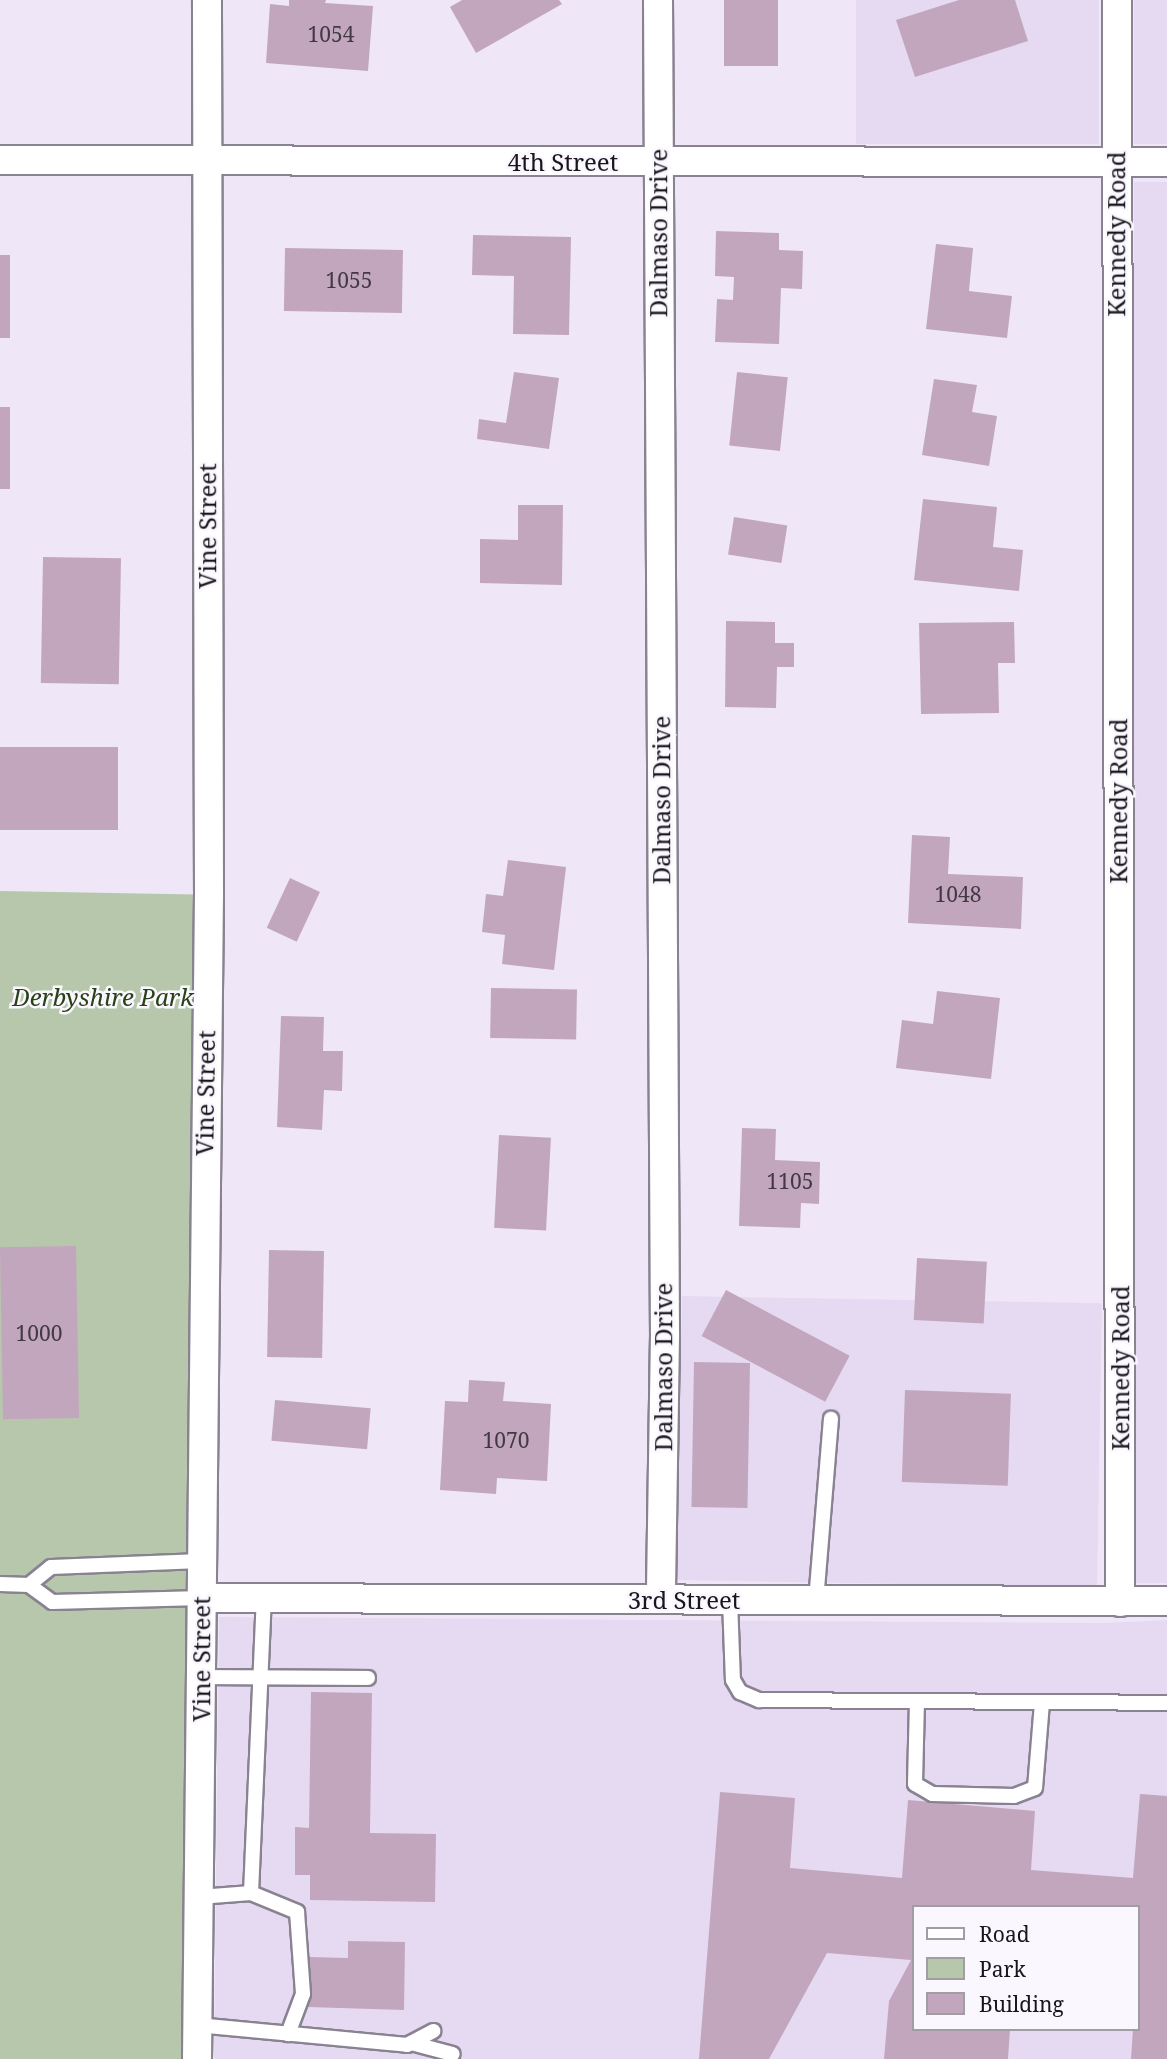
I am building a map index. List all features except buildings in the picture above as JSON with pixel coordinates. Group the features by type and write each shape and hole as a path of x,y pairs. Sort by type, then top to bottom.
{"street":[{"name":"Vine Street","path":"197,2059 209,895 207,0"},
{"name":"Dalmaso Drive","path":"658,0 664,1321 661,1600"},
{"name":"Kennedy Road","path":"1116,0 1120,1602"},
{"name":"4th Street","path":"0,160 1167,162"},
{"name":"3rd Street","path":"202,1598 1167,1601"}],"lane":[{"path":"816,1601 831,1419"},
{"path":"29,1585 51,1567 201,1561"},
{"path":"0,1584 29,1585 52,1602 202,1598"},
{"path":"251,1893 264,1598"},
{"path":"730,1600 733,1680 740,1692 759,1700 1167,1703"},
{"path":"201,1676 368,1678"},
{"path":"917,1701 915,1784 932,1794 1014,1796 1035,1788 1042,1702"},
{"path":"199,1897 251,1893 297,1912 303,1994 288,2034"},
{"path":"197,2025 411,2043 453,2054"},
{"path":"411,2043 433,2031"}],"shaded area":[{"path":"856,0 1099,0 1099,144 856,144"},
{"path":"1134,0 1167,0 1167,144 1134,144"},
{"path":"1134,182 1167,182 1167,1583 1134,1583"},
{"path":"682,1296 1102,1303 1097,1587 677,1580"},
{"path":"219,1617 1103,1623 1167,1620 1167,2059 214,2059"}],"green space":[{"name":"Derbyshire Park","path":"0,891 209,895 189,2059 0,2059"}]}
